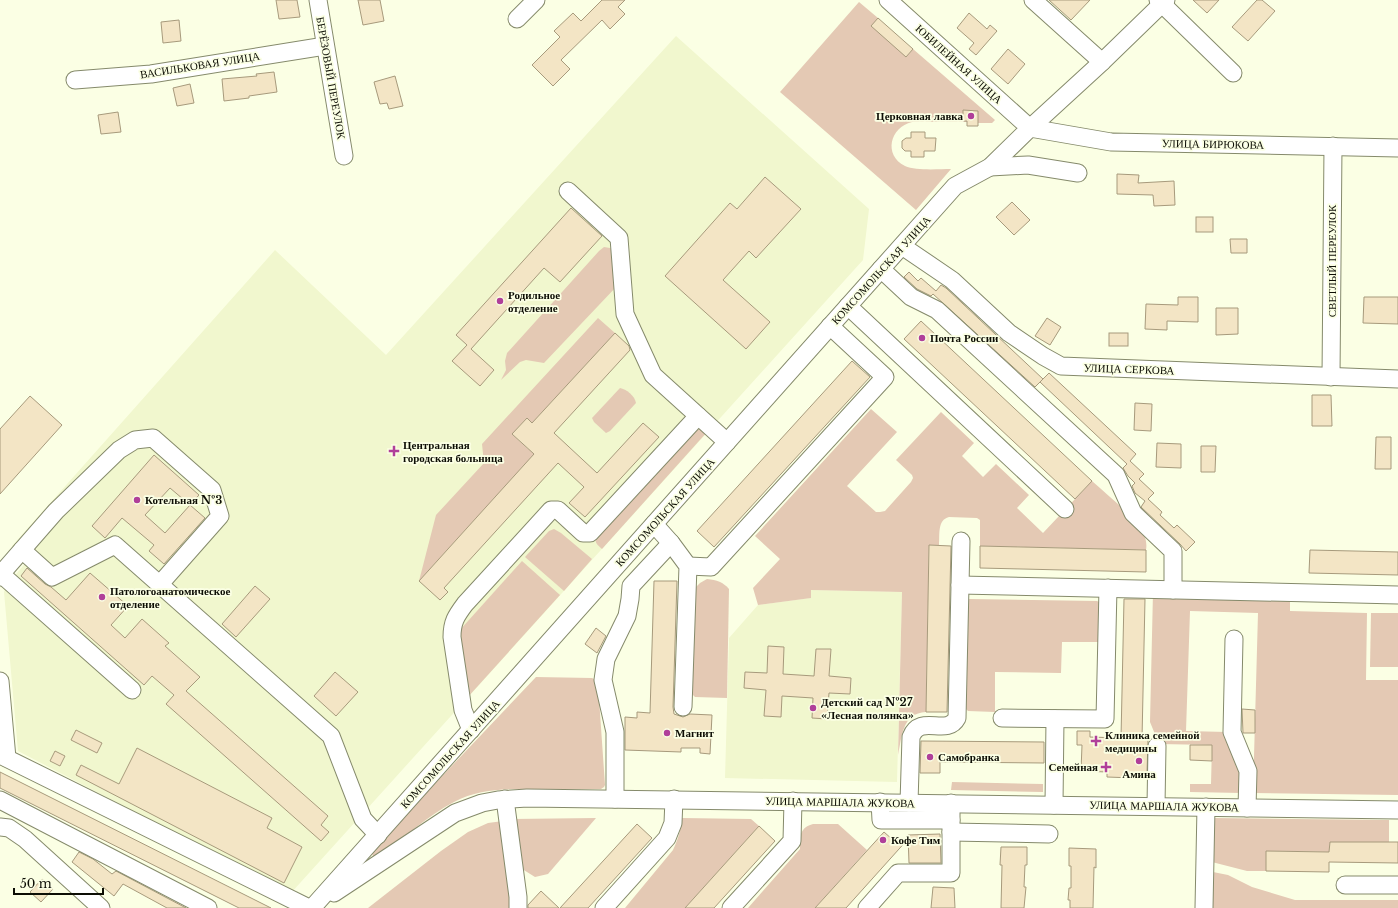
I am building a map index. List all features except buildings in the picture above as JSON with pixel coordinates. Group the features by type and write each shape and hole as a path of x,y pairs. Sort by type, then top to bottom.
{"street":[{"name":"БЕРЁЗОВЫЙ ПЕРЕУЛОК","path":"318,0 344,156"},
{"path":"517,19 536,0"},
{"name":"ЮБИЛЕЙНАЯ УЛИЦА","path":"888,0 1030,128"},
{"path":"1033,0 1102,62"},
{"path":"1162,1 1233,73"},
{"name":"КОМСОМОЛЬСКАЯ УЛИЦА","path":"311,908 378,835 955,186 990,167 1102,62 1162,1"},
{"name":"ВАСИЛЬКОВАЯ УЛИЦА","path":"74,80 151,74 325,46"},
{"name":"УЛИЦА БИРЮКОВА","path":"1030,128 1111,142 1398,148"},
{"name":"СВЕТЛЫЙ ПЕРЕУЛОК","path":"1331,377 1333,146"},
{"path":"990,167 1028,165 1078,173"},
{"path":"568,191 619,238 625,314 653,375 727,442"},
{"name":"УЛИЦА СЕРКОВА","path":"902,246 952,280 1009,333 1060,366 1398,379"},
{"path":"881,269 911,297 937,310 1116,475 1133,513 1173,551 1172,590"},
{"path":"848,306 1065,509"},
{"path":"688,566 711,567 885,377 830,326"},
{"path":"471,730 463,710 452,637 454,619 465,604 551,510 558,510 583,533 590,533 698,416"},
{"path":"132,690 0,575 56,511 119,450 135,440 153,438 212,490 220,516 160,584"},
{"path":"654,524 672,543 688,566 683,707"},
{"path":"909,803 911,736 913,731 922,725 948,726 957,718 961,541"},
{"path":"615,799 615,732 603,680 606,659 627,616 632,586 672,543"},
{"path":"22,550 52,577 115,545 331,736 363,819 378,835"},
{"path":"960,585 1398,595"},
{"path":"1002,718 1105,719 1108,588"},
{"path":"1234,639 1232,732 1248,771 1247,808"},
{"path":"0,681 4,757 311,908"},
{"path":"1054,805 1055,719"},
{"path":"1156,806 1157,746"},
{"path":"505,799 518,897 518,908"},
{"name":"УЛИЦА МАРШАЛА ЖУКОВА","path":"311,908 455,813 482,803 505,799 674,799 1398,810"},
{"path":"604,908 668,838 673,823 674,799"},
{"path":"0,800 208,908"},
{"path":"731,908 792,841 793,801"},
{"path":"880,802 881,820 1050,834"},
{"path":"867,908 898,873 951,872 951,803"},
{"path":"1204,908 1206,807"},
{"path":"0,810 4,828 25,840 101,908"},
{"path":"4,828 26,822 48,825"},
{"path":"1345,885 1398,885"}],"shaded area":[{"path":"859,2 878,18 906,57 913,49 995,120 992,123 978,123 978,111 963,110 963,121 967,122 912,122 899,129 894,135 892,142 892,149 898,161 905,166 915,169 951,169 916,210 780,92"},
{"name":"Центральная городская больница","path":"676,36 869,209 863,260 291,893 18,751 4,592 6,586 28,560 12,546 275,250 386,355"},
{"path":"604,247 616,251 617,286 544,363 526,360 520,362 501,380 506,370 505,361 507,353"},
{"path":"598,318 615,333 532,423 527,418 512,434 528,449 537,451 419,581 436,515 484,463 482,444"},
{"path":"620,388 630,393 636,403 610,431 606,433 594,422 592,418"},
{"path":"871,409 897,432 847,486 876,512 885,511 911,482 913,478 912,475 896,460 941,412 974,443 962,456 983,477 996,464 1029,495 1017,508 1043,533 1092,481 1120,506 1134,521 1140,528 1146,540 1146,550 980,546 980,520 977,518 949,517 945,519 940,528 939,545 929,545 926,712 918,713 912,717 904,727 898,755 902,592 811,590 811,598 758,605 753,588 780,559 755,536"},
{"path":"700,429 707,432 602,549 598,546 596,543 597,535 691,431"},
{"path":"554,529 592,559 564,591 525,557 549,531"},
{"path":"522,561 560,595 467,698 459,631"},
{"path":"707,579 720,582 729,589 727,698 695,697 691,693 694,589"},
{"name":"Детский сад №27 «Лесная полянка»","path":"811,590 902,592 897,782 725,778 729,638 758,605 810,598"},
{"path":"1153,592 1290,596 1290,611 1367,613 1366,680 1398,680 1398,795 1253,793 1258,613 1190,611 1186,731 1227,732 1243,767 1242,793 1190,792 1190,784 1211,784 1212,745 1159,744 1150,722"},
{"path":"969,599 1097,601 1099,602 1098,642 1062,642 1061,673 995,672 995,712 968,711 966,709 967,601"},
{"path":"1371,613 1398,613 1398,667 1370,667"},
{"path":"536,677 592,678 596,680 598,684 604,787 601,789 505,789 464,797 425,820 380,856 374,857 372,852 374,848"},
{"path":"952,782 1043,784 1043,792 951,790"},
{"path":"596,818 548,874 535,877 519,867 512,819"},
{"path":"682,818 751,819 759,826 685,908 625,908 673,850 681,827"},
{"path":"1214,818 1389,820 1389,842 1330,842 1329,852 1267,851 1266,871 1247,871 1208,861"},
{"path":"503,821 515,908 368,908 441,851 468,832 488,823"},
{"path":"813,824 838,824 867,850 815,908 748,908 800,849 801,834 805,828"},
{"path":"1208,871 1228,875 1252,887 1295,900 1398,900 1398,908 1207,908"}],"place":[{"name":"Церковная лавка","path":"971,116"},
{"name":"Родильное отделение","path":"500,301"},
{"name":"Почта России","path":"922,338"},
{"name":"Центральная городская больница","path":"394,451"},
{"name":"Котельная №3","path":"137,500"},
{"name":"Патологоанатомическое отделение","path":"102,597"},
{"name":"Детский сад №27 «Лесная полянка»","path":"813,708"},
{"name":"Магнит","path":"667,733"},
{"name":"Клиника семейной медицины","path":"1096,741"},
{"name":"Самобранка","path":"930,757"},
{"name":"Амина","path":"1139,761"},
{"name":"Семейная","path":"1106,767"},
{"name":"Кофе Тим","path":"883,840"}]}
